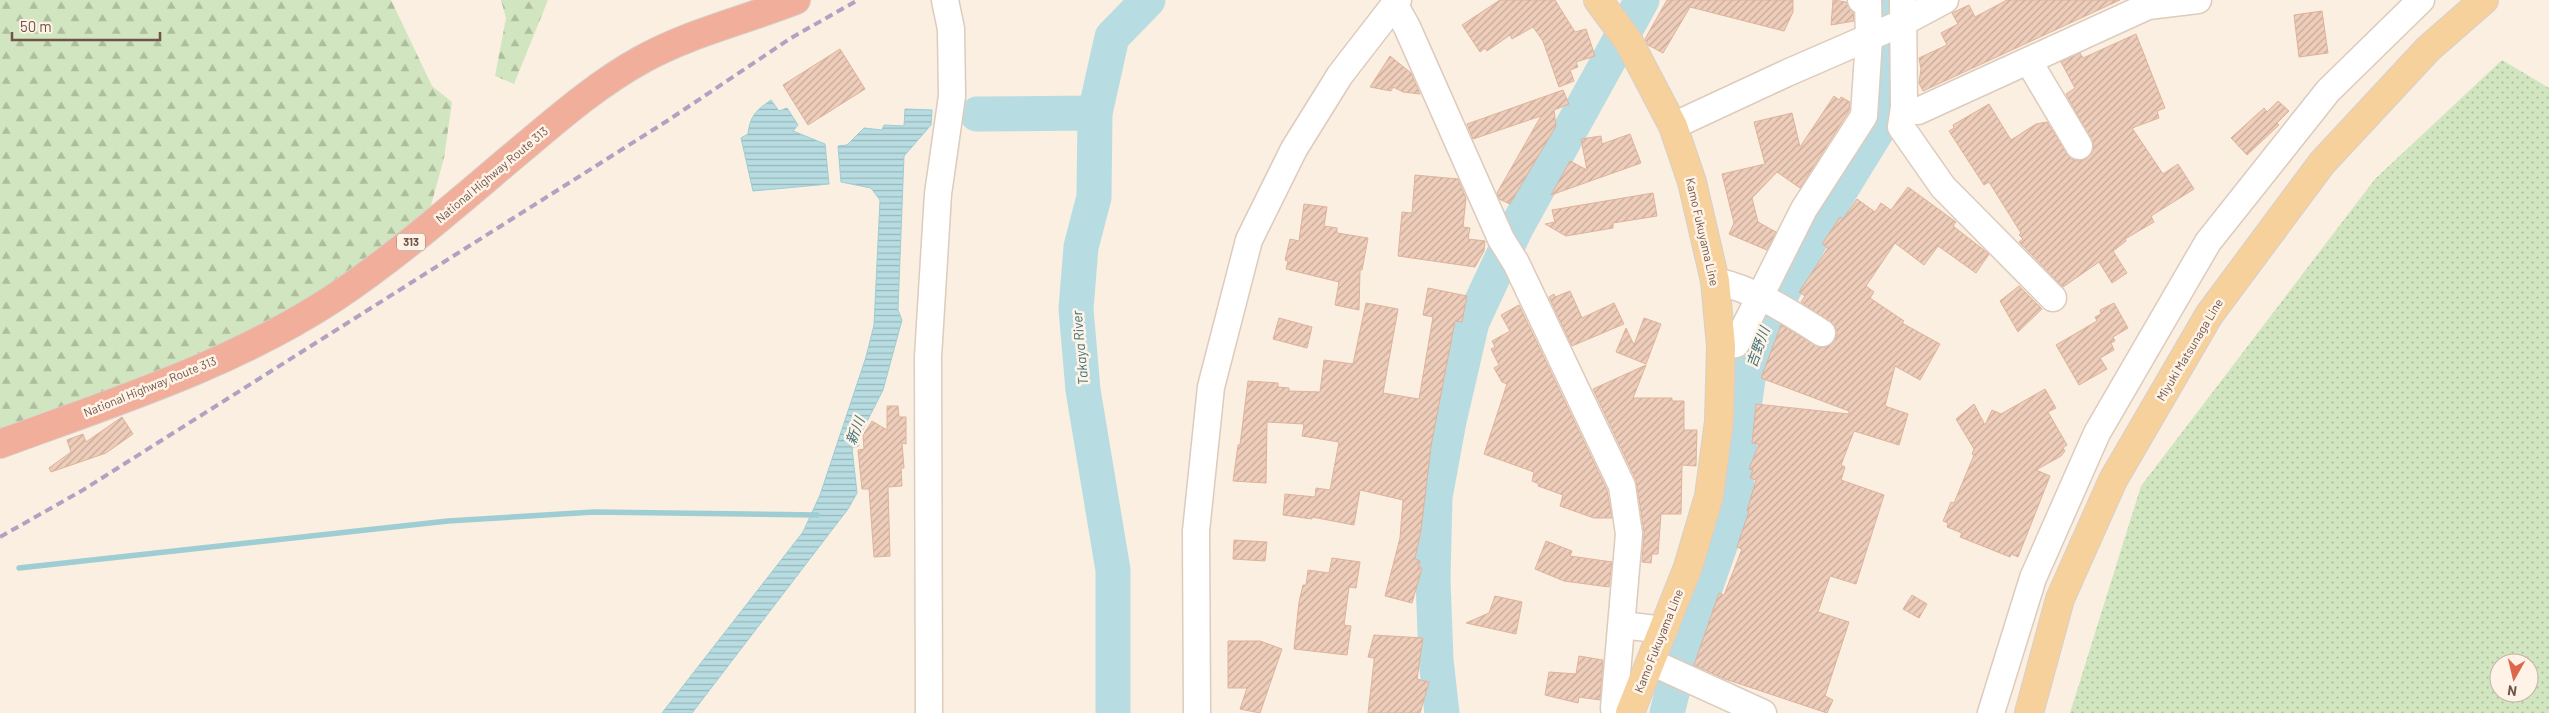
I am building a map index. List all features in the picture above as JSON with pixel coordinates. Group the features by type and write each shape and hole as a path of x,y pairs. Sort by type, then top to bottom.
{"highway":[{"name":"National Highway Route 313","path":"0,444 171,381 261,340 334,298 424,232 548,128 610,80 642,59 673,45 796,0"}],"main road":[{"name":"Miyuki Matsunaga Line","path":"2029,713 2060,599 2113,480 2209,315 2322,163 2428,49 2484,0"},
{"name":"Kamo Fukuyama Line","path":"1606,10 1629,42 1674,126 1692,182 1715,281 1721,346 1719,421 1709,496 1688,567 1664,630 1667,670 1628,713"}],"street":[{"path":"929,713 928,357 938,194 952,96 951,29 945,0"},
{"path":"1721,346 1736,344 1771,303 1804,208 1864,116 1869,39 1868,2 1860,0"},
{"path":"1674,126 1787,73 1869,39 1903,12 1945,0"},
{"path":"1904,107 1918,111 2029,62 2148,6 2198,0"},
{"path":"1990,713 2033,578 2097,433 2208,242 2328,91 2421,0"},
{"path":"1196,713 1196,531 1211,387 1249,240 1294,149 1340,74 1396,2 1501,239 1516,263 1622,486 1628,534 1614,708 1628,713"},
{"path":"1903,12 1904,107 1901,127 1943,187 2053,298"},
{"path":"2029,62 2078,146"},
{"path":"1715,281 1733,285 1771,303 1822,333"},
{"path":"1622,625 1664,630"},
{"path":"1667,670 1763,713"}],"green space":[{"path":"0,0 391,0 432,86 452,102 444,158 430,209 332,290 175,372 0,429"},
{"path":"501,0 548,0 514,84 495,76 506,18"},
{"path":"2502,60 2549,88 2549,713 2070,713 2141,486 2375,179"}],"water":[{"path":"771,100 779,111 787,108 798,125 793,131 825,144 829,184 753,191 741,138 748,134 750,122 755,114"},
{"path":"905,109 932,110 931,125 904,156 898,310 902,320 883,390 858,439 859,446 852,448 857,493 848,509 692,713 662,713 803,532 820,495 866,357 874,325 880,200 871,188 841,182 838,146 847,145 864,128 882,130 884,125 904,126"}],"building":[{"path":"1500,0 1555,0 1575,32 1586,29 1595,56 1576,62 1578,67 1570,70 1574,81 1559,87 1543,41 1533,27 1512,39 1510,35 1487,51 1485,48 1480,52 1462,25"},
{"path":"1667,0 1793,0 1793,12 1784,31 1690,7 1663,53 1648,45 1645,39"},
{"path":"1833,0 1846,2 1853,12 1854,21 1831,25"},
{"path":"2007,0 2120,0 1923,91 1919,83 1921,69 1919,58 1947,45 1941,33 1958,24 1952,13 1969,5 1975,17"},
{"path":"2322,11 2328,53 2299,57 2294,15"},
{"path":"2136,34 2165,108 2157,111 2159,118 2132,128 2163,174 2178,164 2194,189 2151,216 2154,222 2125,239 2126,241 2113,251 2127,273 2112,283 2099,262 2063,287 2019,242 2023,239 2019,235 2021,233 1989,182 1984,185 1949,131 1954,128 1953,125 1989,104 2011,140 2036,124 2047,122 2071,159 2079,161 2086,159 2092,153 2094,145 2066,94 2075,88 2061,62 2080,53 2083,58"},
{"path":"840,49 865,89 808,125 783,85"},
{"path":"1390,56 1411,73 1420,94 1403,92 1393,87 1391,91 1370,87"},
{"path":"1563,90 1569,104 1554,110 1556,126 1510,204 1499,199 1497,193 1541,116 1473,139 1467,124"},
{"path":"1834,96 1839,100 1841,97 1850,102 1849,111 1800,188 1777,172 1752,198 1758,222 1776,232 1767,250 1729,234 1734,223 1722,174 1765,164 1754,122 1792,113 1800,147"},
{"path":"2278,101 2289,111 2277,123 2279,125 2247,155 2231,138 2264,108 2267,112"},
{"path":"1630,134 1641,163 1551,195 1570,161 1587,170 1581,139 1601,136 1602,144"},
{"path":"1415,175 1458,179 1466,198 1463,227 1470,228 1468,239 1485,241 1484,251 1475,267 1398,256 1402,212 1412,213"},
{"path":"1908,187 1956,222 1953,226 1989,254 1976,273 1938,246 1924,265 1895,243 1866,286 1874,292 1870,298 1904,321 1902,323 1940,344 1920,380 1895,366 1885,406 1908,414 1899,445 1854,431 1841,465 1845,467 1841,480 1884,495 1856,584 1830,576 1818,612 1849,622 1825,696 1833,700 1827,713 1725,679 1694,665 1719,593 1724,595 1742,549 1737,547 1749,511 1747,511 1756,480 1750,478 1753,470 1749,469 1759,444 1752,443 1756,404 1849,414 1849,411 1761,378 1781,325 1821,348 1828,346 1834,341 1837,334 1835,326 1801,302 1805,296 1799,292 1828,248 1822,244 1840,217 1843,219 1857,199 1875,212 1881,203 1891,210"},
{"path":"1653,193 1657,216 1613,223 1613,228 1566,236 1545,224 1555,222 1552,210"},
{"path":"1304,204 1327,207 1324,226 1337,228 1337,233 1368,238 1362,270 1360,270 1359,310 1335,305 1339,282 1286,269 1288,261 1285,260 1290,239 1299,241"},
{"path":"2019,286 2042,309 2018,332 2000,301"},
{"path":"1428,288 1467,296 1462,322 1455,321 1431,446 1421,530 1415,559 1420,561 1418,567 1422,568 1412,603 1385,596 1400,538 1403,500 1360,490 1354,525 1312,517 1312,519 1283,515 1285,494 1315,497 1316,488 1330,490 1339,442 1302,436 1304,424 1267,422 1266,483 1233,481 1238,445 1240,445 1248,381 1278,383 1278,387 1289,388 1289,391 1320,392 1324,360 1353,364 1366,303 1398,309 1383,393 1419,399 1433,317 1423,315"},
{"path":"1570,291 1582,318 1614,303 1624,324 1572,346 1549,297 1554,294 1555,297"},
{"path":"2114,303 2128,328 2113,337 2115,341 2111,343 2114,350 2100,358 2107,369 2079,385 2056,345 2097,321 2095,317 2101,314 2100,310"},
{"path":"1519,305 1607,490 1612,518 1594,518 1560,506 1563,495 1538,486 1539,484 1532,481 1534,472 1484,454 1507,384 1502,382 1494,368 1499,365 1491,349 1495,347 1492,341 1510,331 1501,315"},
{"path":"1279,318 1312,327 1307,348 1273,339"},
{"path":"1644,318 1661,324 1646,364 1616,352 1626,328 1634,345"},
{"path":"1646,365 1633,398 1672,398 1672,401 1684,401 1684,430 1697,430 1696,466 1682,465 1681,514 1661,514 1658,554 1652,554 1651,563 1642,562 1644,532 1636,480 1593,389"},
{"path":"2045,389 2056,408 2048,412 2067,445 2063,448 2065,451 2061,456 2036,470 2050,476 2018,557 2011,554 2010,557 1960,537 1962,533 1947,527 1948,523 1943,521 1951,502 1954,503 1974,455 1972,454 1974,449 1956,419 1974,404 1985,425 1992,410 2001,414"},
{"path":"887,406 898,406 899,417 906,417 906,444 902,443 904,468 901,468 902,486 888,487 890,556 874,557 869,489 862,489 858,450 864,449 863,435 872,421 887,430"},
{"path":"122,417 133,434 106,453 51,472 49,468 71,452 67,440 83,434 86,442"},
{"path":"1234,540 1267,542 1265,561 1233,559"},
{"path":"1546,541 1572,551 1570,556 1612,562 1609,587 1564,581 1535,569"},
{"path":"1332,558 1360,562 1356,588 1349,587 1344,625 1351,626 1347,655 1294,649 1299,602 1303,585 1306,585 1308,570 1329,573"},
{"path":"1912,595 1927,604 1919,618 1903,609"},
{"path":"1495,596 1522,602 1516,634 1466,623 1489,613"},
{"path":"1374,635 1423,638 1417,679 1429,682 1420,713 1368,713 1374,658 1368,657"},
{"path":"1228,641 1260,641 1282,649 1260,713 1240,709 1247,688 1228,688"},
{"path":"1579,656 1603,660 1600,700 1579,697 1578,703 1545,695 1549,672 1576,674"}],"waterway":[{"name":"Takaya River","path":"1113,713 1113,570 1083,390 1076,309 1081,247 1094,197 1095,113 1112,37 1148,0"},
{"path":"1442,713 1436,660 1433,579 1435,497 1449,421 1472,322 1516,228 1642,0"},
{"name":"吉野川","path":"1667,713 1682,654 1735,503 1741,429 1749,372 1766,323 1816,230 1883,121 1888,42 1886,0"},
{"name":"新川","path":"977,114 1095,113"},
{"path":"19,568 448,521 594,512 817,515"}],"railway":[{"path":"0,537 83,490 667,121 791,38 858,0"}]}
